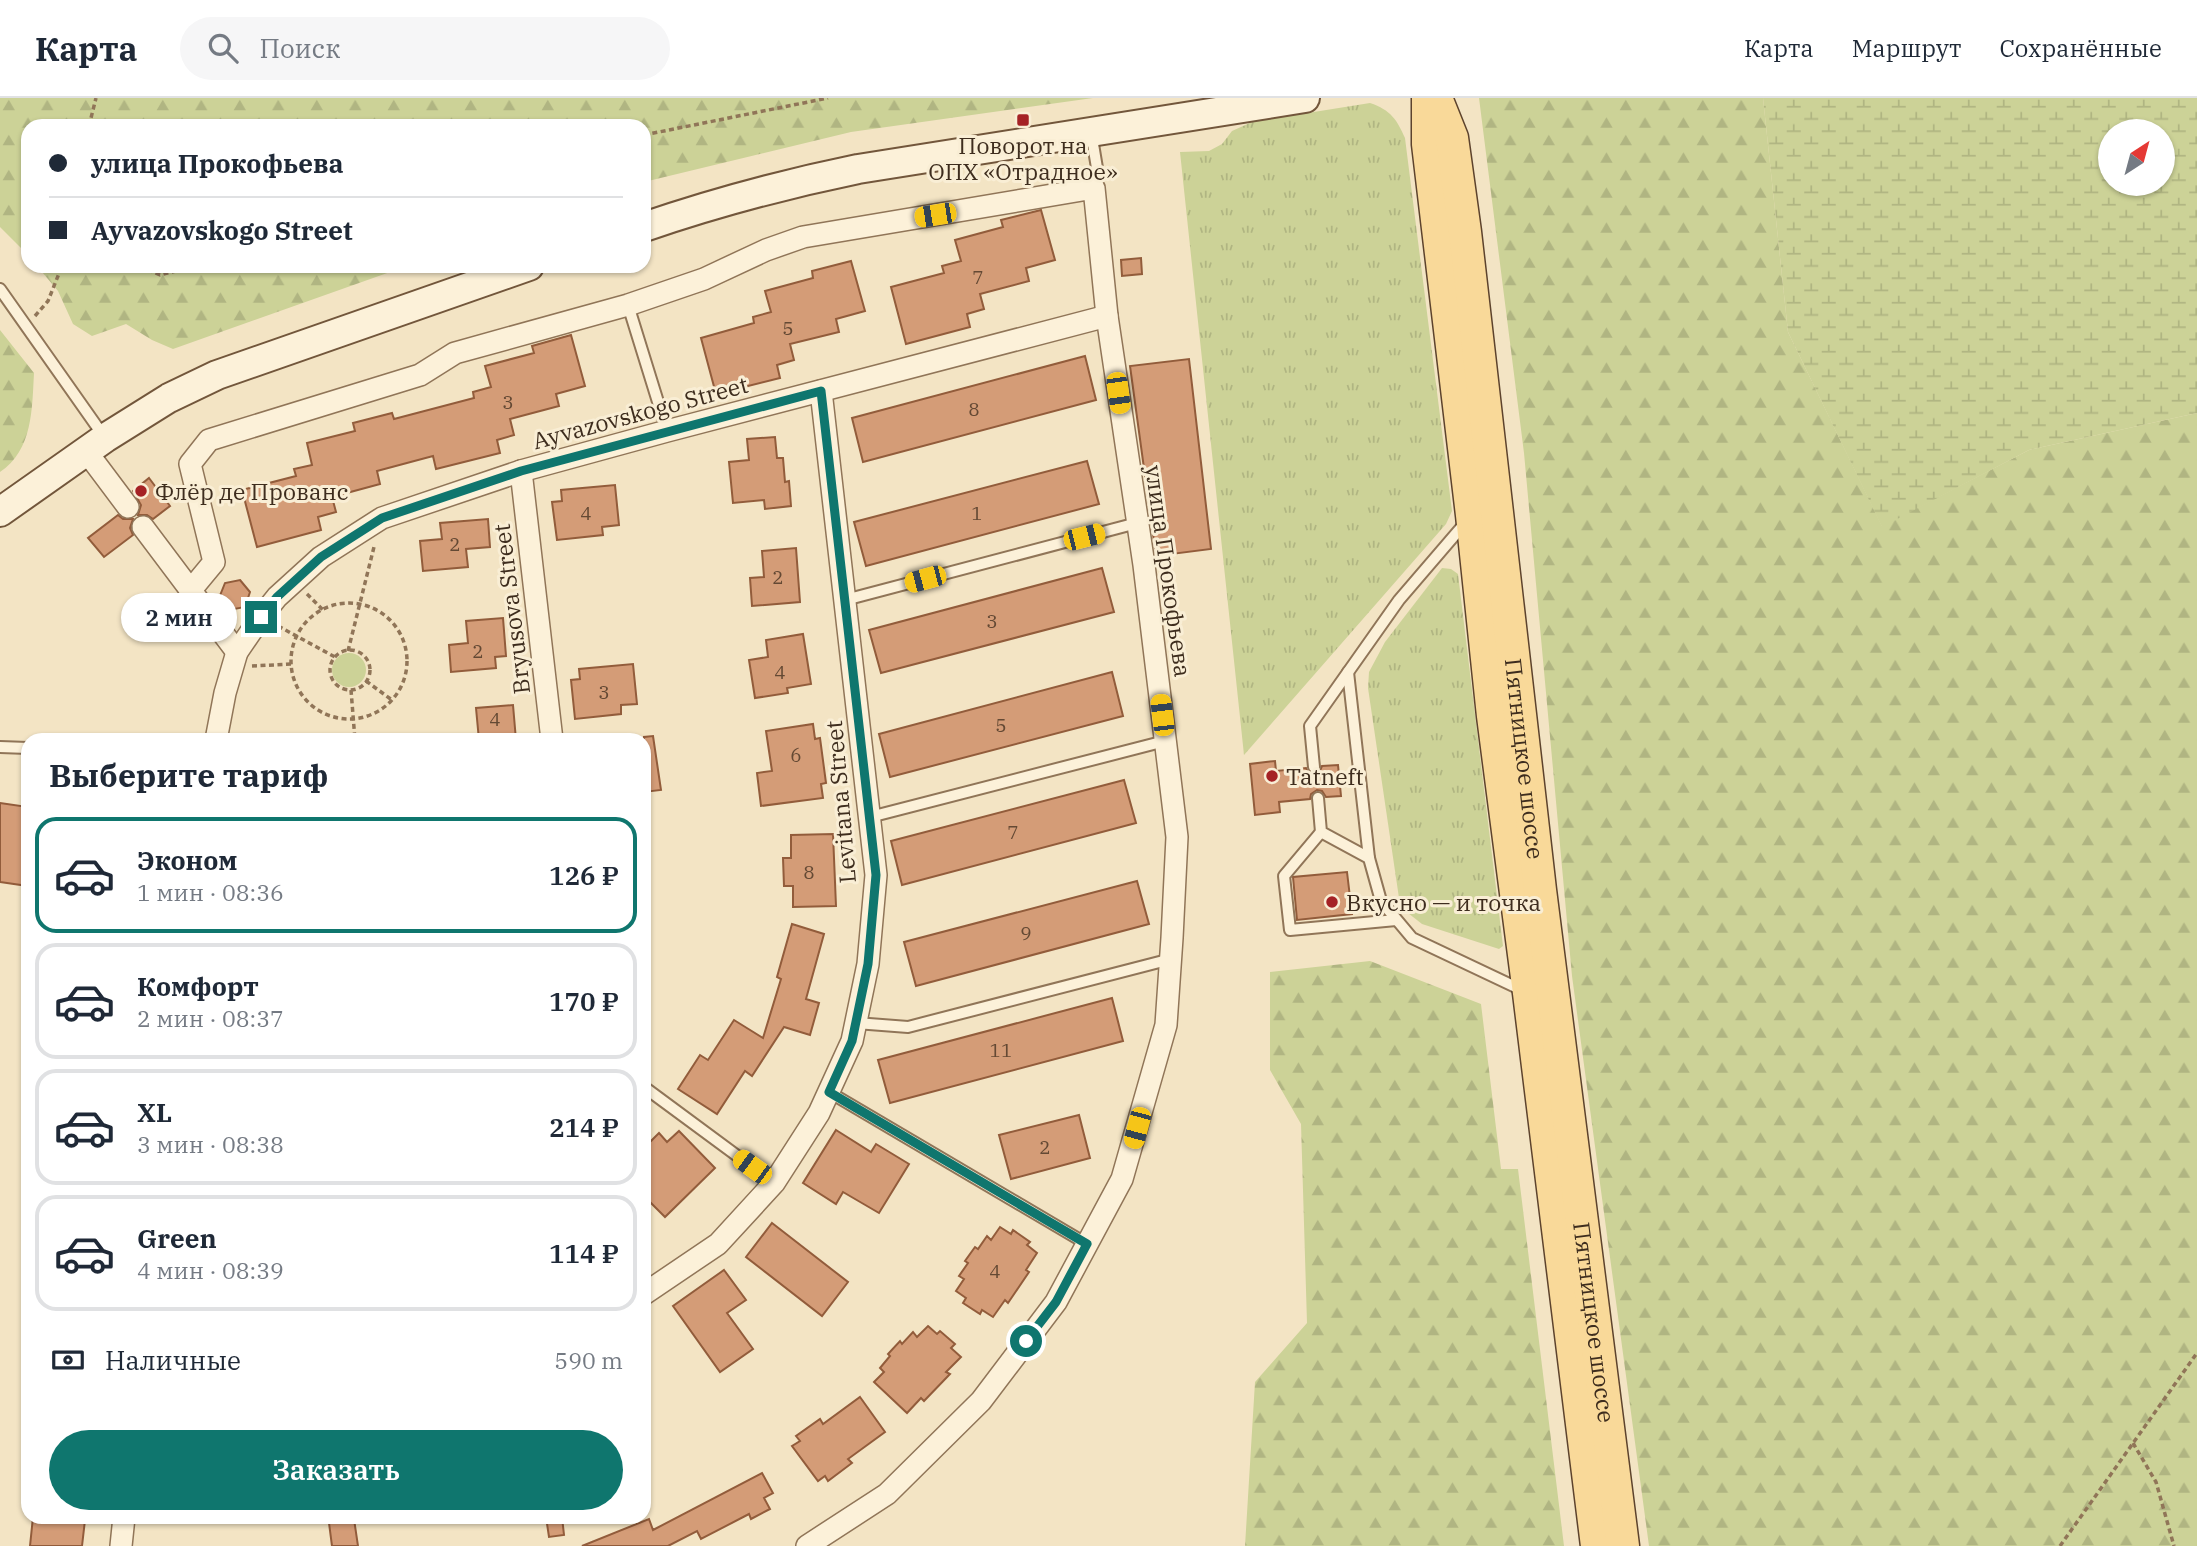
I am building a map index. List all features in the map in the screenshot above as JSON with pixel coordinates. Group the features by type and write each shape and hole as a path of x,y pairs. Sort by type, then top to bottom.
{"main road":[{"name":"Пятницкое шоссе","path":"1428,98 1428,144 1493,716 1530,993 1597,1546"},
{"name":"Пятницкое шоссе","path":"1436,98 1452,138 1465,232 1539,890 1623,1546"}],"street":[{"path":"651,225 809,179 858,169 1306,98"},
{"path":"190,591 214,562 190,464 208,440 420,375 455,353 628,305 704,279 766,250 803,237 1094,188"},
{"name":"улица Прокофьева","path":"807,1546 887,1494 981,1401 1056,1302 1122,1179 1166,1025 1177,837 1137,523 1107,316 1094,188"},
{"path":"0,512 169,398 217,374 509,273"},
{"name":"Ayvazovskogo Street","path":"217,733 235,659 261,617 277,597 321,557 382,518 521,471 1107,316"},
{"name":"Levitana Street","path":"651,1289 718,1244 774,1183 819,1113 852,1041 868,964 876,875 821,391"},
{"path":"96,445 128,507"},
{"name":"Bryusova Street","path":"521,471 551,733"},
{"path":"143,527 235,659"},
{"path":"121,1546 123,1524"}],"lane":[{"path":"1091,132 1097,168 1094,188"},
{"path":"0,289 27,326 96,445"},
{"path":"628,305 667,431"},
{"path":"1314,767 1311,726 1399,600 1472,515"},
{"path":"845,600 1137,523"},
{"path":"1348,672 1369,858 1381,901 1412,938 1530,993"},
{"path":"870,817 1165,740"},
{"path":"0,747 21,748"},
{"path":"1318,798 1321,832 1284,876 1290,930 1396,920"},
{"path":"1321,832 1369,858"},
{"path":"856,1023 908,1027 1171,959"},
{"path":"651,1092 774,1183"},
{"path":"829,1092 1087,1244"}],"path":[{"path":"91,119 96,98"},
{"path":"651,134 828,98"},
{"path":"27,326 48,301 59,273"},
{"path":"348,651 382,518"},
{"path":"340,604 360,605 388,618 403,639 407,665 400,689 392,700 371,715 353,718 333,716 310,704 296,682 292,664 293,645 306,622 327,607 340,604"},
{"path":"261,617 335,657"},
{"path":"348,651 356,651 368,661 369,669 366,681 359,688 351,690 337,685 330,672 335,657 348,651"},
{"path":"235,659 292,664"},
{"path":"366,681 392,700"},
{"path":"351,690 354,733"},
{"path":"2060,1546 2197,1353"},
{"path":"2133,1443 2156,1482 2174,1546"}],"green space":[{"path":"0,98 1093,98 851,132 651,180 651,119 21,119 21,248 0,227"},
{"path":"1479,98 1763,98 1788,332 1882,526 2029,450 2197,413 2197,1546 1649,1546 1572,976 1524,453"},
{"path":"1763,98 2197,98 2197,413 2029,450 1882,527 1788,332"},
{"path":"1370,103 1392,116 1405,138 1452,511 1446,524 1244,755 1180,152 1209,151 1222,144 1232,131 1252,122"},
{"path":"43,273 387,273 173,349 126,324 92,336 73,324 58,291"},
{"path":"0,330 34,373 31,414 25,440 11,463 0,472"},
{"path":"1442,568 1451,569 1458,574 1503,946 1499,949 1422,924 1408,913 1399,898 1368,688 1369,672 1385,642"},
{"path":"349,653 361,658 366,670 361,682 349,687 337,682 332,670 337,658"},
{"path":"1370,961 1481,1004 1501,1169 1518,1169 1564,1546 1245,1546 1255,1382 1307,1323 1301,1124 1270,1070 1270,972"}],"building":[{"path":"1041,210 1055,260 1026,268 1029,281 980,294 984,309 967,314 970,327 906,344 891,287 944,273 942,266 961,261 955,240 1003,227 1001,220"},
{"path":"1141,258 1142,274 1122,276 1121,260"},
{"path":"851,261 865,311 836,319 839,332 790,344 794,360 777,365 780,378 716,394 701,338 754,323 753,317 771,312 765,291 813,278 812,271"},
{"path":"571,335 585,386 556,394 559,406 510,419 514,435 497,440 500,453 436,469 433,456 377,471 380,484 332,497 336,512 318,517 321,530 257,547 242,490 296,476 294,469 312,465 307,443 355,431 353,423 392,413 394,419 474,398 473,392 491,387 485,366 534,353 532,346"},
{"path":"1085,356 1096,400 863,462 852,418"},
{"path":"1189,359 1211,549 1156,556 1130,366"},
{"path":"775,437 777,458 783,458 785,482 789,481 791,506 765,509 764,500 733,503 729,462 749,460 747,439"},
{"path":"1087,461 1099,504 866,566 854,522"},
{"path":"149,478 170,506 153,519 147,515 138,515 141,505 133,491"},
{"path":"615,485 619,525 602,527 603,535 557,540 552,502 562,501 561,490"},
{"path":"118,515 123,519 133,519 130,528 133,535 104,557 88,538"},
{"path":"488,519 490,547 466,549 468,567 423,571 420,541 442,539 440,523"},
{"path":"796,548 800,602 752,606 750,578 764,577 762,551"},
{"path":"1102,568 1114,612 881,673 869,630"},
{"path":"240,580 250,592 245,607 229,610 219,598 225,583"},
{"path":"503,618 506,656 495,657 496,668 451,672 449,645 468,643 466,621"},
{"path":"803,634 811,684 787,688 788,693 755,698 749,660 768,657 766,640"},
{"path":"633,664 637,704 621,705 621,714 575,719 571,680 580,679 579,669"},
{"path":"1112,672 1123,716 890,777 879,734"},
{"path":"513,705 515,733 478,733 476,708"},
{"path":"813,724 815,739 820,738 826,783 821,784 823,798 761,806 757,773 772,771 766,731"},
{"path":"651,736 661,790 651,791"},
{"path":"1275,761 1276,771 1306,768 1314,775 1319,773 1322,766 1338,765 1341,796 1326,797 1322,791 1317,790 1311,794 1310,799 1279,802 1280,812 1255,815 1250,764"},
{"path":"1124,780 1136,823 902,885 891,841"},
{"path":"0,803 21,806 21,885 0,882"},
{"path":"833,834 836,906 793,907 793,886 784,886 783,858 791,858 791,835"},
{"path":"1347,872 1352,914 1297,920 1293,877"},
{"path":"1137,881 1149,924 916,986 904,942"},
{"path":"792,924 824,934 806,999 819,1003 810,1035 784,1027 752,1076 745,1071 717,1114 678,1089 700,1055 708,1060 734,1020 763,1038 781,979 777,977"},
{"path":"1112,998 1123,1041 890,1103 878,1060"},
{"path":"1079,1115 1090,1158 1011,1179 999,1135"},
{"path":"836,1130 871,1152 876,1144 909,1164 879,1213 843,1192 836,1204 803,1183"},
{"path":"679,1131 715,1168 665,1217 651,1203 651,1141 659,1133 667,1142"},
{"path":"772,1223 848,1282 822,1316 746,1257"},
{"path":"1000,1227 1011,1234 1013,1230 1030,1242 1027,1245 1037,1253 1026,1270 1029,1272 1008,1303 1005,1300 993,1317 982,1310 980,1314 963,1303 966,1298 956,1291 964,1279 959,1276 968,1263 965,1261 975,1247 978,1249 987,1236 991,1240"},
{"path":"724,1270 746,1300 727,1313 753,1349 720,1372 673,1306"},
{"path":"928,1326 937,1334 940,1331 955,1344 951,1348 961,1357 946,1372 950,1374 924,1401 921,1398 907,1413 874,1382 884,1372 880,1368 890,1356 888,1354 900,1341 902,1344 913,1332 917,1337"},
{"path":"860,1397 885,1432 848,1459 852,1463 828,1481 825,1476 818,1481 792,1446 800,1441 796,1436 820,1419 823,1424"},
{"path":"762,1473 773,1493 764,1498 770,1509 751,1519 749,1514 701,1539 697,1531 668,1546 582,1546 637,1524 651,1524 653,1530"},
{"path":"32,1524 85,1524 82,1546 30,1546"},
{"path":"329,1524 355,1524 358,1546 332,1546"},
{"path":"547,1524 563,1524 564,1535 549,1537"}],"place":[{"name":"Поворот на ОПХ «Отрадное»","path":"1023,120"},
{"name":"Флёр де Прованс","path":"141,491"},
{"name":"Tatneft","path":"1272,776"},
{"name":"Вкусно — и точка","path":"1332,902"}],"route":[{"path":"261,617 277,597 321,557 382,518 521,471 821,391 876,875 868,964 852,1041 829,1092 1087,1244 1056,1302 1026,1341"}]}
